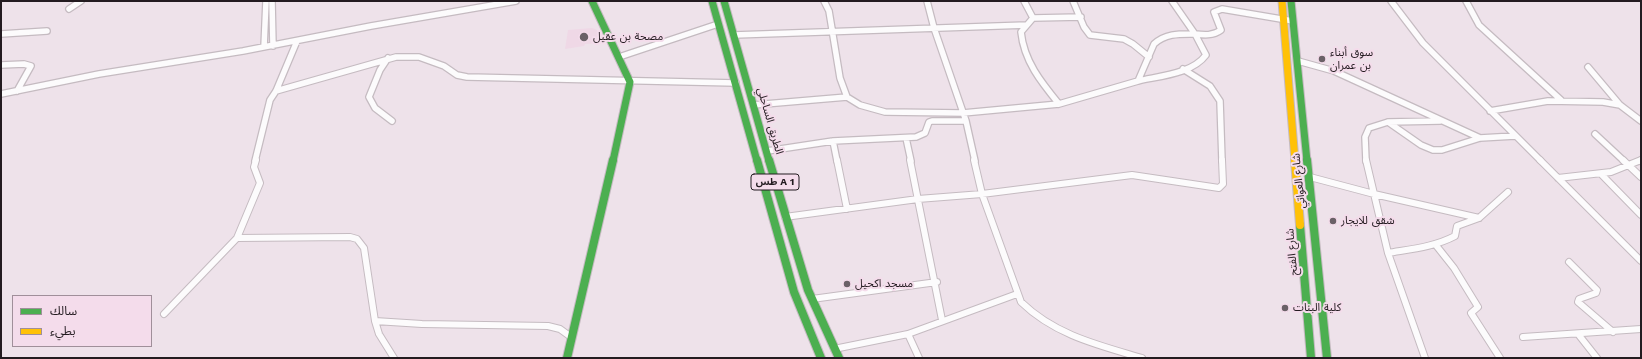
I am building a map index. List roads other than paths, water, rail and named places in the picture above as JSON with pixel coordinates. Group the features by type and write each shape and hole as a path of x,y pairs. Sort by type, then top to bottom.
{"main road":[{"path":"567,358 629,96 630,82 592,1"},
{"name":"الطريق الساحلي","path":"712,1 736,83 754,155 794,292 821,358"},
{"name":"الطريق الساحلي","path":"724,1 785,217 812,299 839,358"},
{"name":"شارع الفتح","path":"1282,1 1311,358"},
{"name":"شارع العواتي","path":"1291,1 1310,177 1327,358"},
{"path":"1303,257 1317,260"}],"street":[{"path":"69,9 81,1"},
{"path":"264,48 266,1"},
{"path":"272,1 273,46"},
{"path":"1,94 99,74 264,48 371,26 496,6 516,1"},
{"path":"824,1 829,11 840,78 847,97"},
{"path":"927,1 934,28 966,120 982,194 1017,294 1028,310 1051,327 1094,344 1142,358"},
{"path":"1024,1 1033,18"},
{"path":"1073,1 1085,30 1090,35 1122,38 1135,44 1149,57"},
{"path":"753,105 847,97 860,105 885,112 963,113 1060,104 1183,69 1204,59 1204,49 1172,1"},
{"path":"1391,1 1423,43 1641,261"},
{"path":"1466,1 1479,25 1561,100"},
{"path":"1138,81 1154,44 1162,37 1172,34 1211,35 1219,32 1221,30 1214,12 1222,9 1293,21"},
{"path":"1060,104 1026,58 1021,43 1021,32 1033,18 1080,17"},
{"path":"619,57 718,24"},
{"path":"734,35 1027,25"},
{"path":"1,34 47,31"},
{"path":"164,314 237,238 260,183 254,167 270,100 276,91 297,41"},
{"path":"276,91 388,58 405,56 419,57 438,63 457,75 467,77 535,77 630,82 736,83"},
{"path":"388,58 380,70 369,96 376,108 392,121"},
{"path":"1298,61 1334,71 1480,138"},
{"path":"1,65 24,64 31,66 17,91"},
{"path":"1588,68 1620,105 1641,121"},
{"path":"785,217 918,199 982,194 1132,175 1203,187 1219,188 1223,184 1220,101 1212,87 1183,69"},
{"path":"1490,111 1539,102 1561,100 1620,105"},
{"path":"767,151 833,142 916,137 925,133 929,122 966,120"},
{"path":"1388,122 1421,146 1433,150 1442,150 1480,138 1515,136"},
{"path":"1425,358 1388,253 1366,160 1365,137 1369,128 1374,124 1388,122 1445,122"},
{"path":"1595,134 1641,177"},
{"path":"906,138 937,282 942,320"},
{"path":"833,142 847,209"},
{"path":"1558,178 1601,174 1630,167 1641,160"},
{"path":"1601,174 1641,215"},
{"path":"1310,177 1374,194 1479,218"},
{"path":"1388,253 1435,244 1455,236 1455,229 1460,224 1479,218 1508,192"},
{"path":"237,238 350,237 357,239 364,248 375,321 379,334 394,358"},
{"path":"1435,244 1471,294 1478,307 1471,313 1500,358"},
{"path":"1569,262 1597,290 1596,293 1578,299 1578,302 1613,332"},
{"path":"812,299 937,282"},
{"path":"834,349 908,334 942,320 1017,294"},
{"path":"375,321 422,324 548,326 560,330 572,337"},
{"path":"1523,337 1641,330"},
{"path":"908,334 919,358"},
{"path":"1578,334 1597,358"}],"place":[{"name":"مصحة بن عقيل","path":"584,37"},
{"name":"سوق أبناء بن عمران","path":"1322,59"},
{"name":"شقق للايجار","path":"1333,221"},
{"name":"مسجد اكحيل","path":"847,284"},
{"name":"كلية البنات","path":"1285,308"}]}
